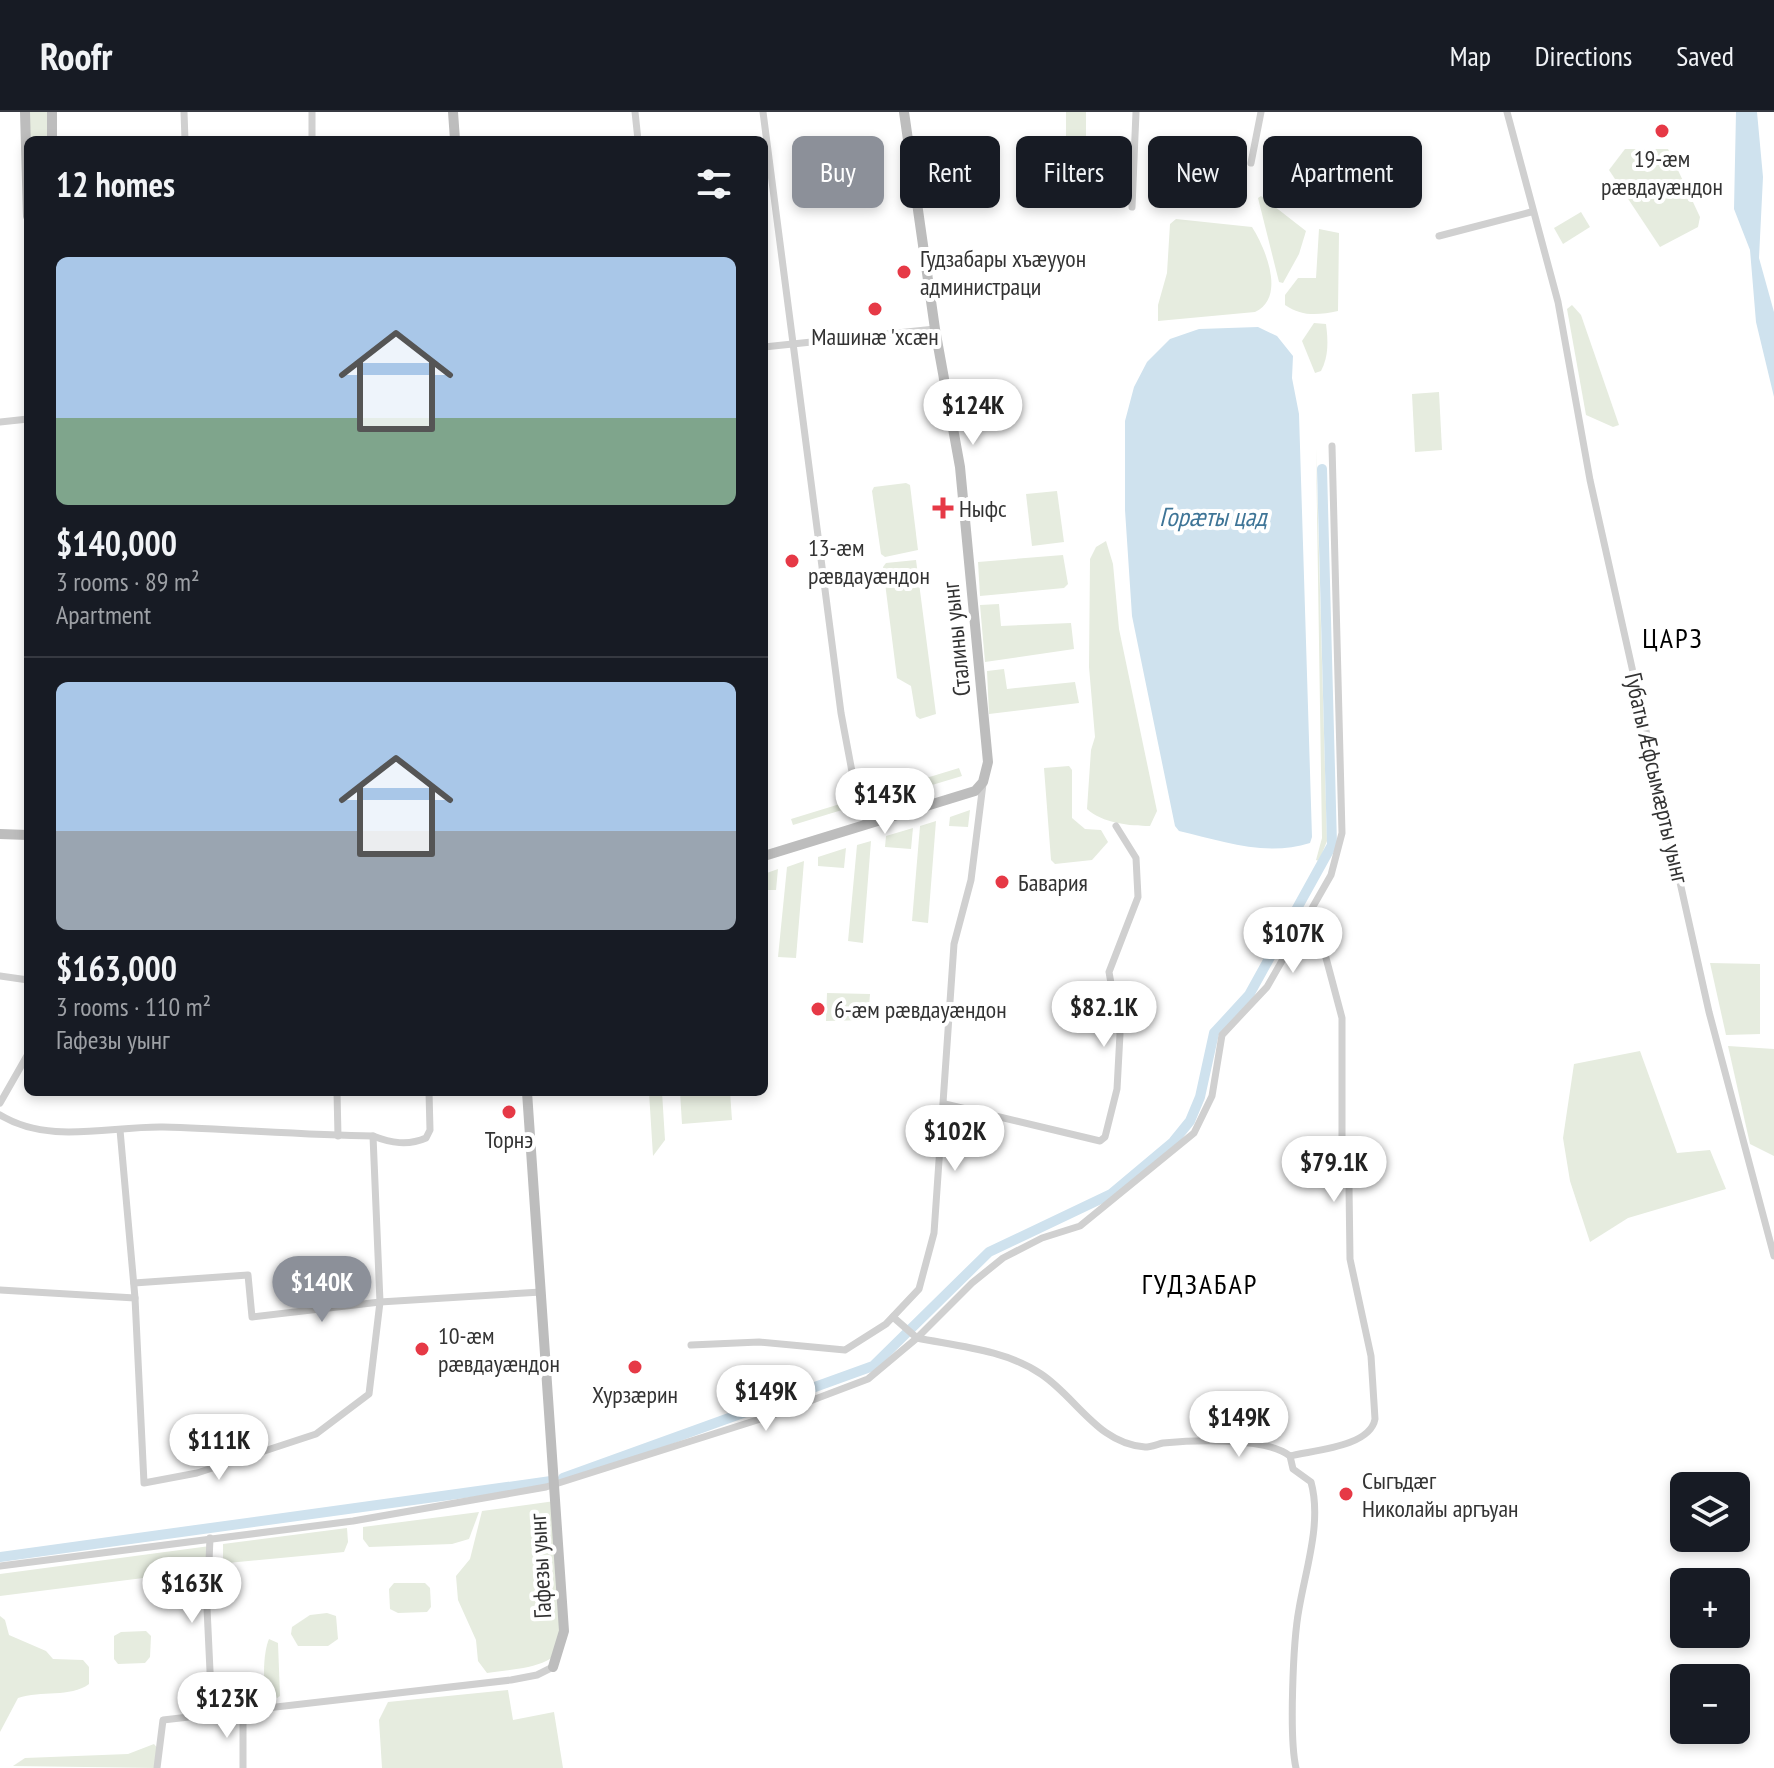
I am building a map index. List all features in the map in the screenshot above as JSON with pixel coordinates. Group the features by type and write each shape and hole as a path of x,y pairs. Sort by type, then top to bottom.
{"street":[{"path":"25,112 26,136"},
{"path":"52,112 52,136"},
{"path":"184,112 185,136"},
{"path":"312,112 312,136"},
{"path":"453,112 455,136"},
{"path":"635,112 638,136"},
{"path":"763,112 766,136"},
{"name":"Сталины уынг","path":"904,112 935,329 960,467 988,762 983,782"},
{"path":"1132,207 1136,112"},
{"path":"1251,163 1261,112"},
{"name":"Губаты Æфсымæрты уынг","path":"1507,112 1531,212 1558,302 1590,480 1709,1012 1774,1256"},
{"path":"768,153 841,713 853,777 867,824"},
{"path":"1439,236 1531,212"},
{"path":"768,347 935,329"},
{"path":"0,422 24,419"},
{"path":"527,1096 555,1484 773,1415 868,1379 894,1362 972,1283 1003,1258 1042,1238 1080,1226 1194,1133 1212,1096 1222,1035 1267,987 1331,875 1342,833 1332,446"},
{"path":"768,855 975,791 983,782"},
{"path":"691,1345 759,1342 845,1350 896,1319 919,1289 934,1233 954,944 971,880 983,782"},
{"path":"945,1104 1100,1141 1105,1137 1116,1098 1120,1034 1109,972 1138,897 1136,858 1116,826"},
{"path":"0,834 24,835"},
{"path":"896,1319 916,1337 1007,1358 1042,1374 1103,1431 1145,1447 1230,1442 1274,1449 1290,1456 1362,1438 1374,1428 1371,1356 1350,1259 1349,1186 1342,1153 1342,1018 1313,909"},
{"path":"0,976 24,979"},
{"path":"0,1103 24,1061"},
{"path":"337,1096 338,1136"},
{"path":"0,1115 20,1127 94,1133 159,1127 373,1136 393,1143 416,1143 426,1138 430,1130 429,1096"},
{"path":"120,1130 134,1283 144,1483 197,1473 316,1434 369,1394 380,1302 373,1136"},
{"path":"134,1283 248,1275 252,1317 380,1302 541,1292"},
{"path":"0,1290 135,1298"},
{"path":"1290,1456 1293,1469 1311,1482 1315,1496 1310,1557 1298,1613 1293,1726 1296,1768"},
{"name":"Гафезы уынг","path":"0,1566 353,1521 555,1484 564,1631 553,1667 537,1675 511,1680 163,1720 159,1732 157,1768"},
{"path":"210,1538 207,1608 212,1713"},
{"path":"243,1711 243,1768"}],"shaded area":[{"path":"30,112 49,112 49,136 30,136"},
{"path":"1066,112 1086,112 1086,136 1066,136"},
{"path":"1625,149 1668,149 1700,217 1698,227 1660,247 1609,170"},
{"path":"1258,198 1263,198 1263,208 1276,208 1306,231 1299,254 1283,283 1279,282"},
{"path":"1581,212 1590,227 1563,244 1554,228"},
{"path":"1176,219 1252,227 1263,248 1270,272 1270,296 1264,305 1255,312 1158,321 1158,305 1167,273 1170,224"},
{"path":"1319,229 1339,233 1338,311 1304,313 1285,305 1285,295 1298,278 1316,278"},
{"path":"1572,305 1581,315 1619,425 1613,427 1586,415 1567,309"},
{"path":"1314,323 1326,324 1327,342 1324,365 1321,371 1315,373 1302,341"},
{"path":"1439,392 1442,450 1415,452 1412,394"},
{"path":"1316,447 1327,841 1319,861 1316,860 1322,838"},
{"path":"910,485 918,550 885,557 881,554 872,491 874,487"},
{"path":"1057,491 1064,542 1032,546 1026,494"},
{"path":"1106,541 1113,564 1119,629 1157,811 1150,826 1108,821 1087,809 1091,750 1095,737 1089,667 1090,559 1096,547"},
{"path":"1063,555 1068,584 1064,588 980,596 978,562"},
{"path":"916,560 936,714 920,719 916,716 911,686 897,678 883,567 886,563"},
{"path":"999,604 1001,626 1071,623 1074,649 985,662 980,605"},
{"path":"1004,669 1007,689 1075,682 1079,703 989,714 987,671"},
{"path":"1069,766 1072,770 1072,818 1085,829 1101,830 1108,842 1092,860 1055,864 1051,860 1044,768"},
{"path":"959,768 962,776 879,801 877,793"},
{"path":"853,800 855,806 793,825 791,819"},
{"path":"970,810 968,827 949,826 950,817"},
{"path":"936,821 928,923 912,921 920,826"},
{"path":"913,828 911,849 885,847 886,836"},
{"path":"871,841 863,943 848,941 857,845"},
{"path":"846,848 844,868 818,866 818,857"},
{"path":"804,861 796,958 778,957 787,867"},
{"path":"778,869 776,890 768,890 768,873"},
{"path":"1710,963 1760,964 1760,1034 1726,1035"},
{"path":"827,993 870,994 868,1020 826,1021"},
{"path":"1728,1046 1774,1049 1774,1156 1750,1144"},
{"path":"1640,1051 1677,1153 1710,1150 1726,1189 1628,1218 1590,1242 1570,1181 1563,1138 1574,1064"},
{"path":"649,1096 662,1096 665,1140 653,1156"},
{"path":"680,1096 730,1096 732,1120 682,1124"},
{"path":"555,1501 568,1632 564,1644 548,1660 525,1668 487,1673 478,1661 476,1640 458,1600 456,1576 470,1559 482,1511"},
{"path":"479,1512 469,1539 452,1544 369,1547 363,1539 363,1527"},
{"path":"347,1528 348,1542 344,1552 228,1563 223,1559 223,1544"},
{"path":"210,1546 210,1564 199,1571 0,1596 0,1574"},
{"path":"394,1583 425,1583 430,1588 431,1607 427,1612 398,1613 390,1609 389,1589"},
{"path":"327,1613 336,1616 338,1639 328,1646 298,1646 291,1634 292,1627 310,1615"},
{"path":"0,1616 5,1620 9,1635 46,1651 53,1659 83,1660 89,1667 89,1684 73,1691 18,1698 0,1732"},
{"path":"146,1631 151,1636 150,1657 145,1663 118,1664 114,1659 114,1636 121,1632"},
{"path":"269,1639 278,1643 280,1696 271,1702 264,1672"},
{"path":"508,1690 513,1720 554,1712 563,1768 382,1768 379,1720 388,1702"},
{"path":"154,1744 159,1750 158,1768 13,1766 25,1758 128,1754"}],"water":[{"path":"1736,112 1757,112 1763,177 1759,258 1774,312 1774,397 1756,322 1750,250 1734,209"},
{"name":"Горӕты цад","path":"1258,327 1277,336 1293,356 1292,378 1299,414 1312,837 1310,843 1277,848 1228,843 1179,831 1175,826 1132,616 1125,510 1125,421 1134,387 1147,362 1170,339 1199,329"}],"waterway":[{"path":"563,1478 873,1366 989,1252 1111,1194 1173,1142 1190,1121 1200,1097 1214,1033 1249,995 1332,845 1322,469"},
{"path":"0,1557 551,1481"}],"place":[{"name":"19-æм рӕвдауӕндон","path":"1662,131"},
{"name":"Гудзабары хъæууон администраци","path":"904,272"},
{"name":"Машинæ 'хсæн","path":"875,309"},
{"name":"Ныфс","path":"943,508"},
{"name":"13-æм рӕвдауӕндон","path":"792,561"},
{"name":"Бавария","path":"1002,882"},
{"name":"6-æм рӕвдауӕндон","path":"818,1009"},
{"name":"Торнэ","path":"509,1112"},
{"name":"10-æм рӕвдауӕндон","path":"422,1349"},
{"name":"Хурзæрин","path":"635,1367"},
{"name":"Сыгъдæг Николайы аргъуан","path":"1346,1494"}],"district":[{"name":"ЦАРЗ","path":"1673,637"},
{"name":"ГУДЗАБАР","path":"1200,1283"}]}
